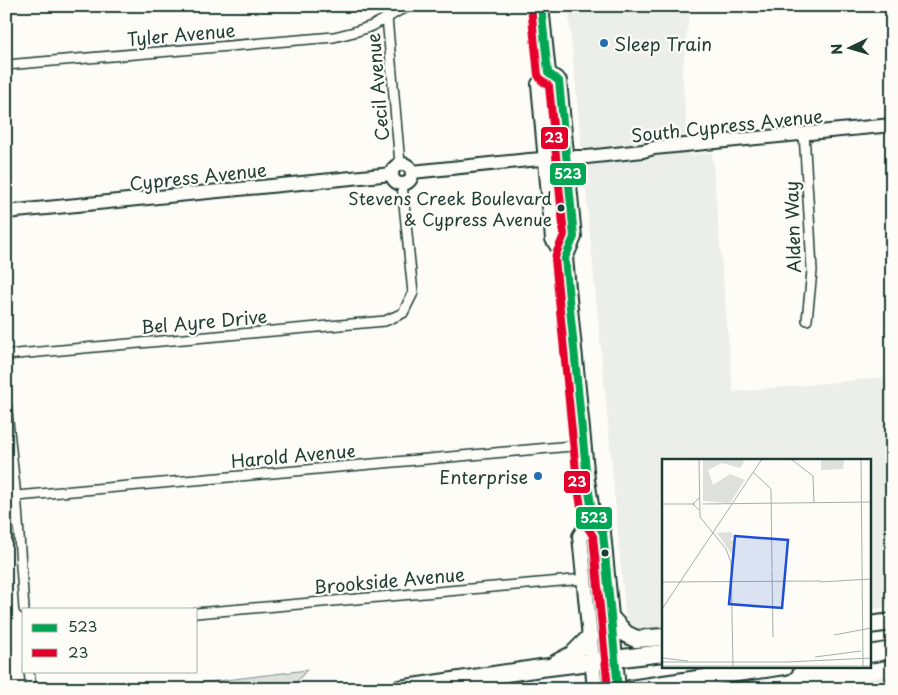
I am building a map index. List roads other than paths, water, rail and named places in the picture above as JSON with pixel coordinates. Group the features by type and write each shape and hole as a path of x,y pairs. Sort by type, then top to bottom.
{"highway":[{"path":"612,619 626,634 636,639 662,638"},
{"path":"870,625 892,622"},
{"path":"542,668 562,661 573,654 590,637"},
{"path":"870,654 892,650"},
{"path":"399,689 662,653"},
{"path":"630,689 772,668"},
{"path":"708,689 731,684 776,668"}],"main road":[{"path":"541,6 548,74 539,84 553,239 565,258 587,478 592,517 603,533 618,689"},
{"path":"548,74 559,81 574,237 565,258"},
{"path":"592,517 580,536 595,689"}],"street":[{"name":"Cecil Avenue","path":"386,6 396,169"},
{"name":"Tyler Avenue","path":"6,65 334,37 372,26 411,6"},
{"name":"South Cypress Avenue","path":"566,157 587,157 643,151 654,148 892,126"},
{"name":"Alden Way","path":"804,133 812,271 807,320"},
{"path":"412,172 566,157"},
{"path":"406,165 412,172 411,179 406,183 402,184 394,180 396,169 406,165"},
{"name":"Cypress Avenue","path":"6,212 396,169"},
{"name":"Bel Ayre Drive","path":"6,355 385,321 403,313 413,293 402,184"},
{"path":"6,402 11,497 24,608"},
{"name":"Harold Avenue","path":"11,497 583,444"},
{"name":"Brookside Avenue","path":"198,613 584,578"},
{"path":"29,672 30,689"}],"place":[{"name":"Sleep Train","path":"604,43"},
{"name":"Stevens Creek Boulevard & Cypress Avenue","path":"561,208"},
{"name":"Enterprise","path":"538,476"}]}
